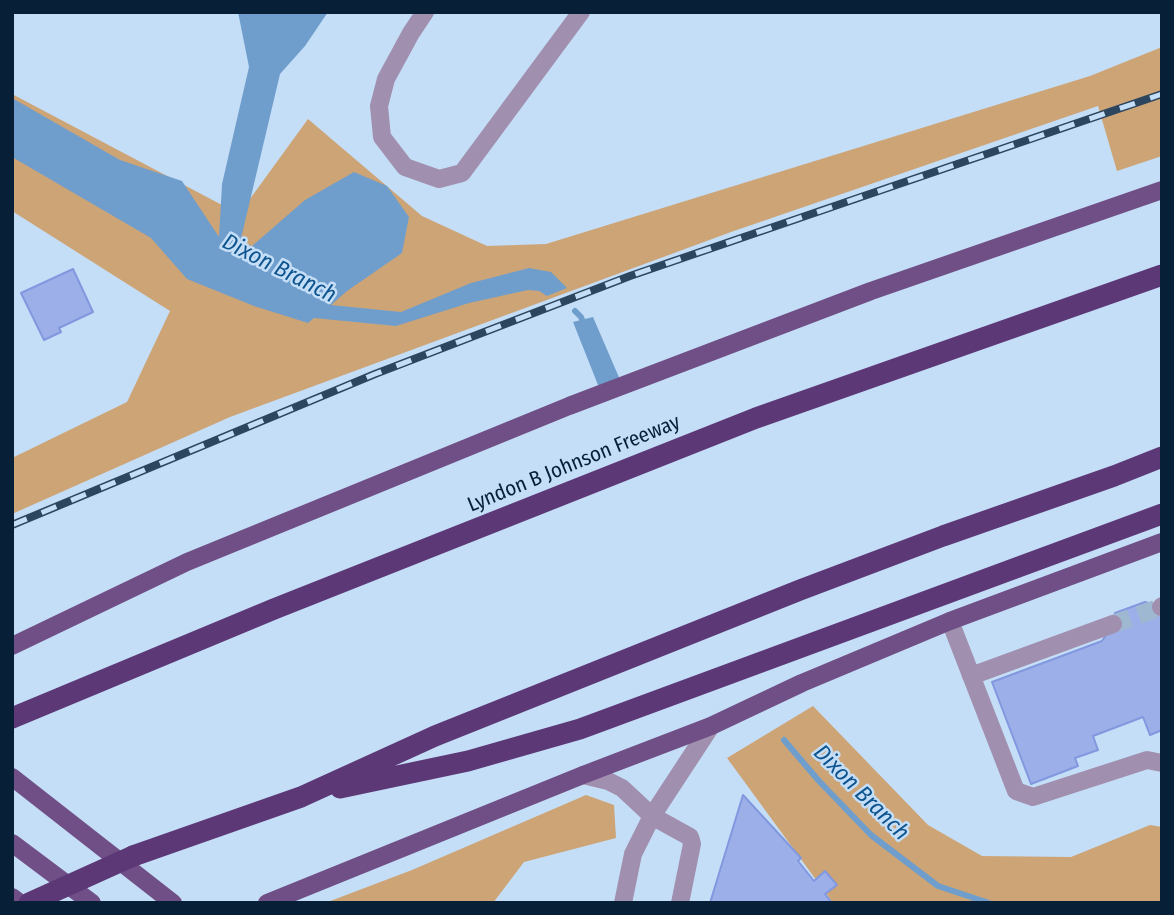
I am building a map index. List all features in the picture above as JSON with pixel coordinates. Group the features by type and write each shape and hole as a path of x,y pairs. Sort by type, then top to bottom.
{"highway":[{"name":"Lyndon B Johnson Freeway","path":"12,718 274,609 756,418 1158,275"},
{"path":"29,903 133,856 301,797 435,736 800,590 1162,457"},
{"path":"301,797 468,761 580,729 1162,514"}],"main road":[{"path":"12,646 187,562 581,401 871,291 1162,190"},
{"path":"267,903 711,726 802,683 950,621 1162,542"},
{"path":"12,777 173,903"},
{"path":"12,843 92,903"},
{"path":"12,897 20,903"}],"street":[{"path":"425,12 386,79 379,106 382,137 405,167 439,179 462,173 580,12"},
{"path":"950,621 1016,791 1033,797 1147,760 1162,762"},
{"path":"971,676 1113,624"},
{"path":"623,903 634,854 652,816 711,726"},
{"path":"583,775 608,781 622,788 652,816 690,838 692,844 680,903"}],"shaded area":[{"path":"1162,47 1162,156 1117,171 1098,106 731,232 230,417 12,514 12,458 127,402 170,311 12,211 12,94 239,214 308,119 422,216 487,246 546,244 1090,76"},
{"path":"813,706 928,825 982,856 1071,857 1150,825 1162,827 1162,903 833,903 727,758"},
{"path":"586,795 614,805 616,838 524,862 493,903 325,903 412,870"}],"water":[{"path":"238,12 328,12 305,46 280,74 240,243 252,246 305,200 354,172 387,186 409,217 402,253 331,305 401,312 471,283 529,268 551,272 567,288 547,296 539,291 528,290 469,303 396,326 314,318 308,323 254,306 187,279 151,238 12,157 12,98 120,160 182,181 219,237 222,184 249,67"},
{"path":"593,317 621,382 600,390 573,322"}],"building":[{"path":"73,269 93,312 59,328 61,332 44,340 21,293"},
{"path":"1145,602 1162,607 1162,730 1150,735 1143,717 1093,736 1098,750 1075,758 1078,766 1031,784 992,682 1102,641 1113,624 1115,613"},
{"path":"743,795 801,858 798,861 814,881 825,871 837,885 825,894 832,903 710,903"}],"waterway":[{"name":"Dixon Branch","path":"575,311 585,327"},
{"name":"Dixon Branch","path":"784,740 871,835 938,886 989,903"}],"tunnel":[{"path":"1113,624 1161,607"}],"railway":[{"path":"12,525 375,374 630,276 1162,94"}]}
